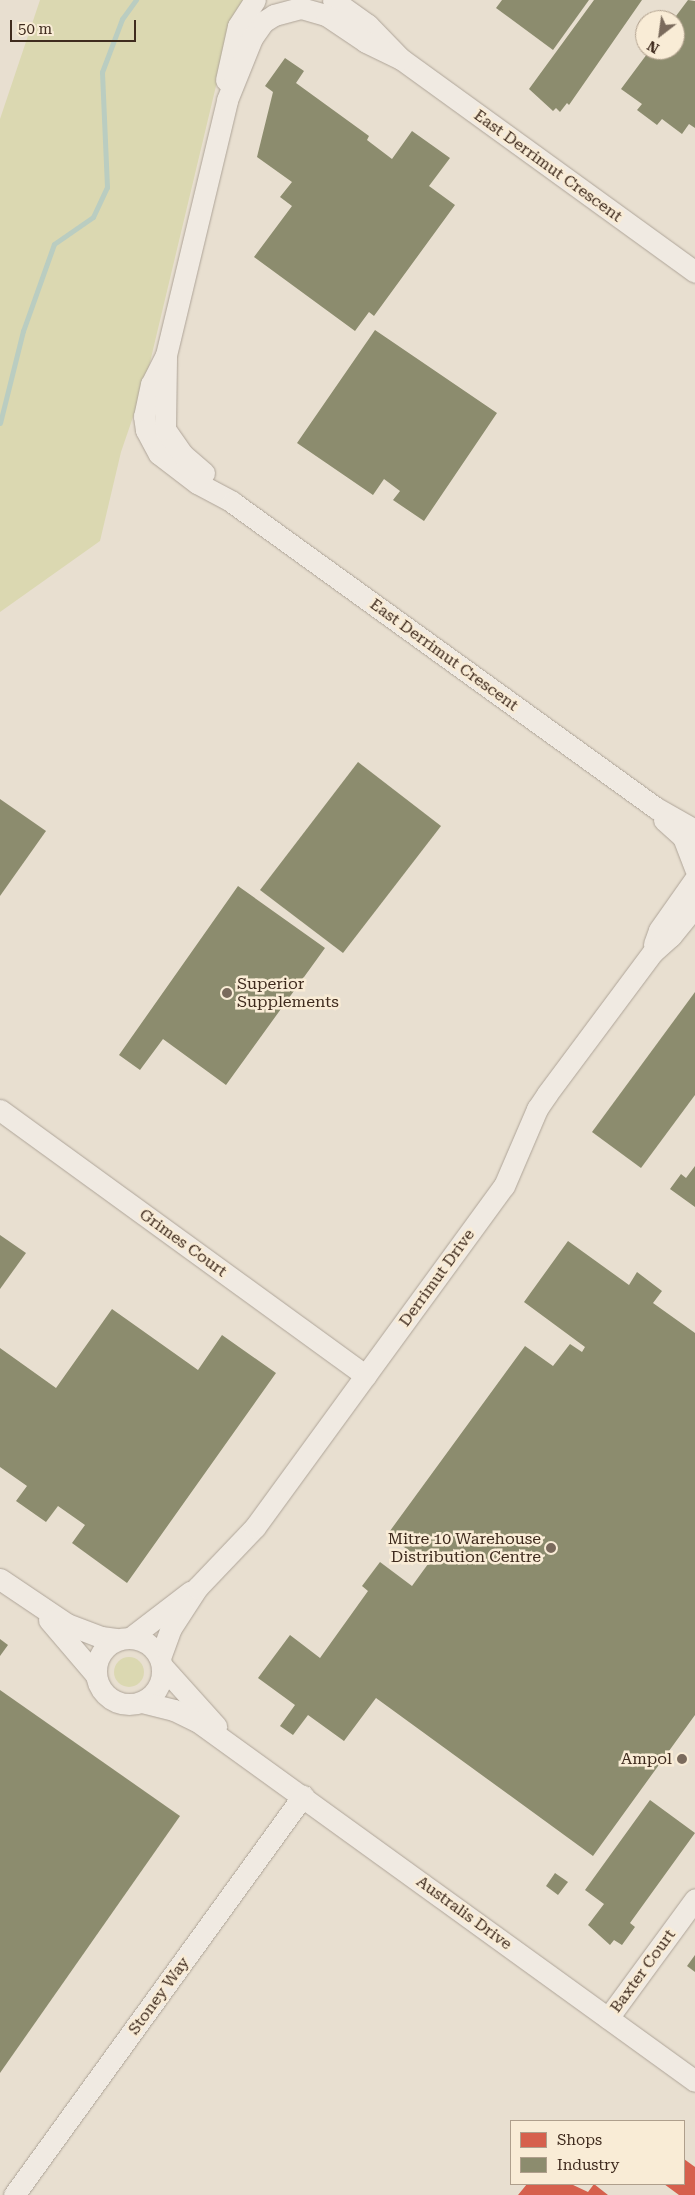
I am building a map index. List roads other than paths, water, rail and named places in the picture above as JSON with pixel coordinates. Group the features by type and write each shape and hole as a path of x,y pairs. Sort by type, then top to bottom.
{"street":[{"name":"East Derrimut Crescent","path":"255,0 238,26 230,54 227,100 166,355 147,396 144,416 148,436 159,454 176,468 232,502 656,808 695,830"},
{"name":"East Derrimut Crescent","path":"333,0 368,25 402,59 695,272"},
{"name":"East Derrimut Crescent","path":"227,100 257,30 274,15 287,9 314,10 366,42 402,59"},
{"name":"East Derrimut Crescent","path":"656,808 664,820 683,837 695,869"},
{"name":"Derrimut Drive","path":"653,952 659,930 695,879"},
{"name":"Derrimut Drive","path":"161,1662 171,1628 197,1588 255,1527 366,1376 504,1186 537,1109 547,1094 653,952 672,936 695,906"},
{"name":"Grimes Court","path":"0,1110 366,1376"},
{"path":"0,1579 75,1628 145,1642 161,1662 157,1690 142,1702 127,1704 112,1700 101,1689 96,1675 58,1629 20,1593"},
{"name":"Derrimut Drive","path":"124,1638 197,1588"},
{"path":"96,1675 102,1651 124,1638"},
{"name":"Australis Drive","path":"161,1662 232,1745"},
{"name":"Australis Drive","path":"142,1702 183,1713 232,1745 695,2081"},
{"name":"Stoney Way","path":"14,2195 304,1796"},
{"name":"Baxter Court","path":"608,2018 695,1899"}],"waterway":[{"path":"0,423 23,331 54,244 93,217 107,187 102,72 122,19 136,0"}],"place":[{"name":"Superior Supplements","path":"227,993"},
{"name":"Mitre 10 Warehouse Distribution Centre","path":"551,1548"},
{"name":"Ampol","path":"682,1759"}]}
